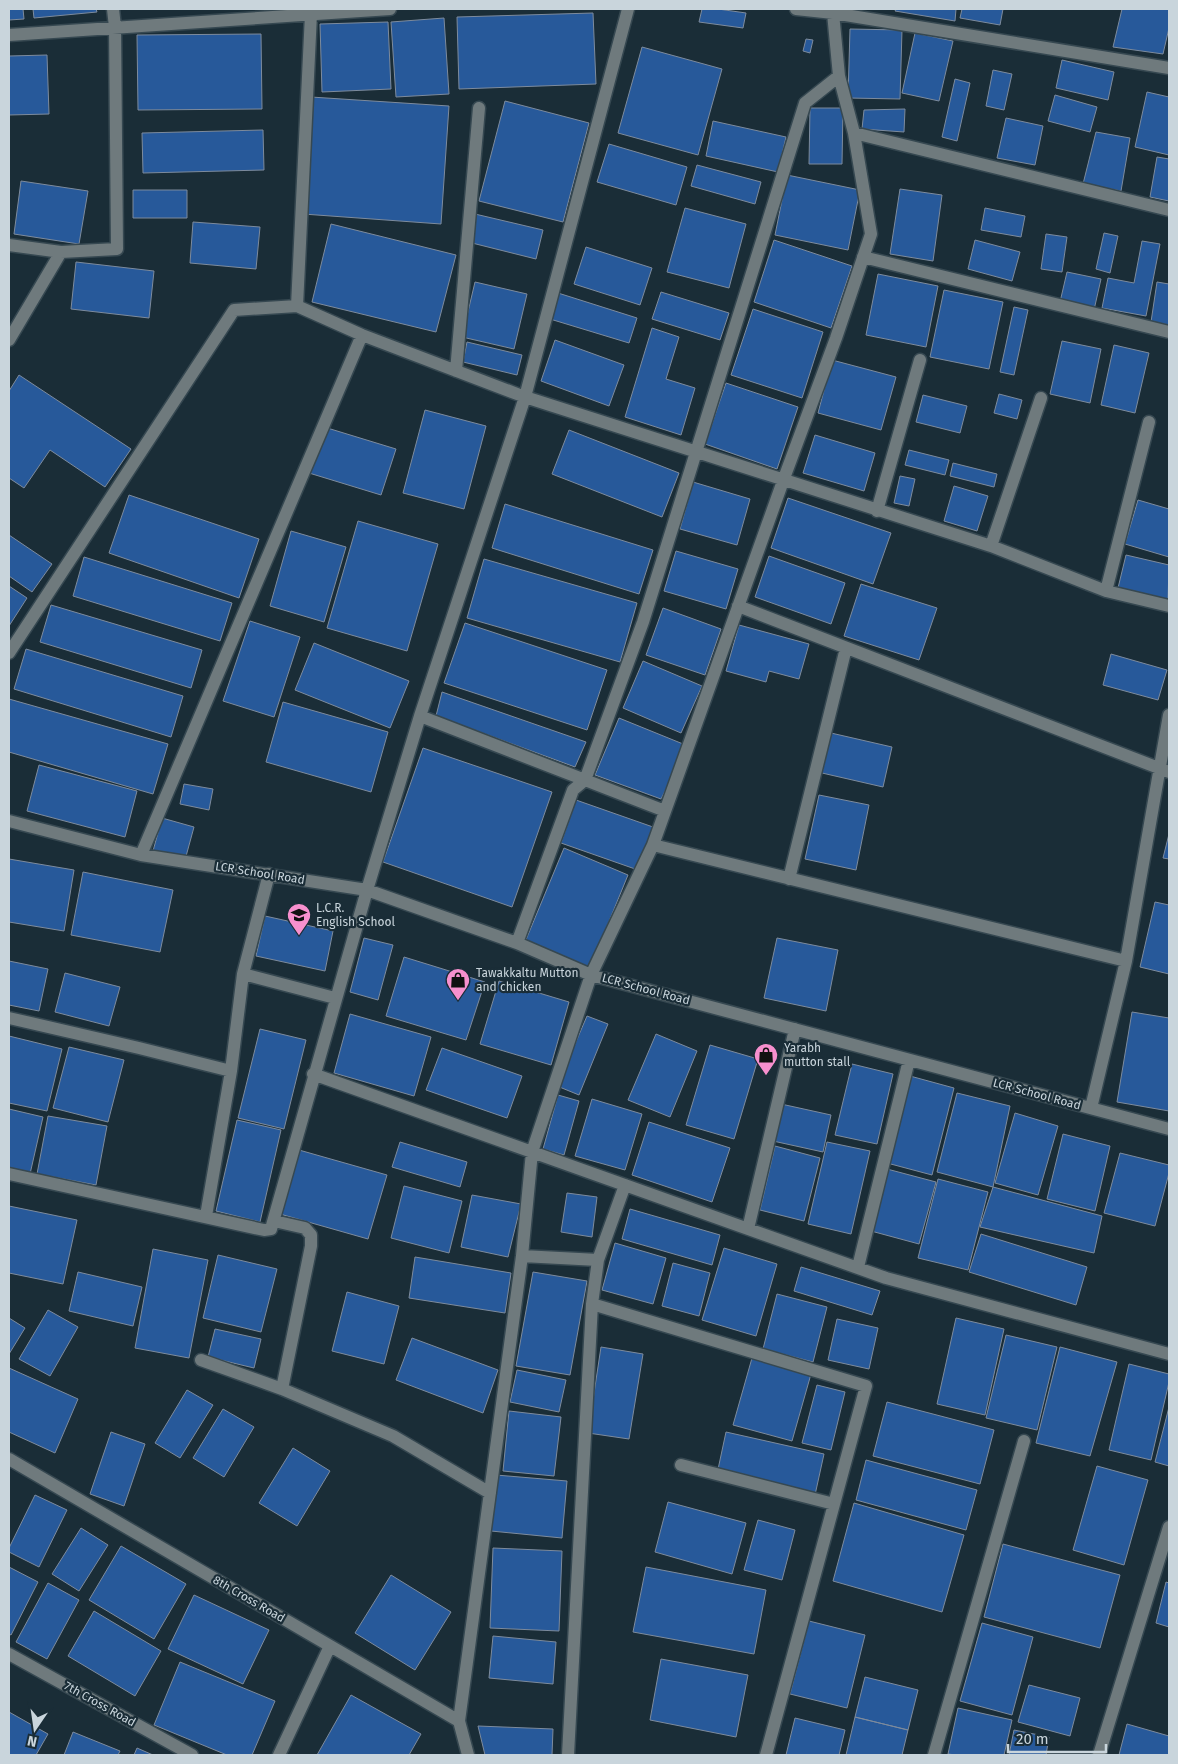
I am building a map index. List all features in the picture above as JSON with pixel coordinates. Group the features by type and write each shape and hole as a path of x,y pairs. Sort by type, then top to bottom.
{"street":[{"path":"9,244 61,252 117,249 115,27 113,9"},
{"path":"9,35 390,9"},
{"path":"9,1174 264,1230 270,1229 274,1221 335,998 420,716 525,397 628,9"},
{"path":"796,9 833,11 1169,68"},
{"path":"468,1755 459,1720 522,1256 532,1152 591,975 652,845 665,811 836,338 871,234 854,133 839,76 833,11"},
{"path":"297,306 311,14"},
{"path":"516,943 573,790 585,780 644,622 805,104 839,76"},
{"path":"456,370 479,108"},
{"path":"854,133 1169,210"},
{"path":"9,340 61,252"},
{"path":"863,257 1169,332"},
{"path":"9,653 234,310 297,306 362,335 525,397 990,546 1106,591 1169,606"},
{"path":"141,855 362,335"},
{"path":"877,511 920,360"},
{"path":"990,546 1041,398"},
{"path":"1106,591 1150,422"},
{"path":"738,606 1164,771"},
{"path":"790,879 846,648"},
{"path":"1091,1108 1126,961 1164,771 1169,715"},
{"path":"420,716 665,811"},
{"name":"LCR School Road","path":"9,821 141,855 367,890 516,943 591,975 1169,1129"},
{"path":"652,845 1126,961"},
{"path":"206,1216 231,1071 243,974 269,874"},
{"path":"243,974 335,998"},
{"path":"9,1018 231,1071"},
{"path":"748,1229 795,1030"},
{"path":"858,1267 909,1060"},
{"path":"314,1074 895,1280 1169,1354"},
{"path":"568,1755 592,1304 598,1260 625,1185"},
{"path":"274,1221 305,1228 311,1235 282,1389"},
{"path":"522,1256 598,1260"},
{"path":"592,1304 866,1386 766,1755"},
{"path":"201,1360 282,1389 393,1436 490,1493"},
{"path":"934,1755 1024,1441"},
{"name":"8th Cross Road","path":"9,1459 459,1720"},
{"path":"680,1465 834,1504"},
{"path":"1099,1755 1169,1527"},
{"path":"280,1755 330,1646"},
{"name":"7th Cross Road","path":"9,1654 192,1755"}],"building":[{"path":"9,9 23,9 24,19 9,20"},
{"path":"33,9 96,9 97,12 34,18"},
{"path":"702,9 746,13 743,28 699,22"},
{"path":"896,9 956,9 955,21 895,11"},
{"path":"962,9 1003,9 1000,25 960,18"},
{"path":"1122,9 1169,9 1169,28 1163,54 1113,47"},
{"path":"593,13 596,84 459,89 457,17"},
{"path":"444,18 449,94 396,97 391,22"},
{"path":"388,22 391,89 322,92 320,24"},
{"path":"850,29 902,30 900,99 848,98"},
{"path":"915,33 953,41 939,101 902,93"},
{"path":"261,34 262,109 138,110 137,35"},
{"path":"806,39 813,40 810,53 803,51"},
{"path":"642,47 722,69 698,155 618,133"},
{"path":"47,55 49,114 9,115 9,56"},
{"path":"1062,60 1114,72 1108,100 1056,88"},
{"path":"993,70 1012,74 1004,110 986,106"},
{"path":"955,79 970,83 957,141 942,137"},
{"path":"1147,92 1169,97 1169,155 1135,147"},
{"path":"1055,95 1097,107 1090,132 1048,121"},
{"path":"311,97 449,106 441,224 303,214"},
{"path":"505,101 589,123 563,222 479,201"},
{"path":"810,108 843,108 842,164 809,164"},
{"path":"905,109 904,132 862,129 864,110"},
{"path":"1006,118 1043,126 1035,165 997,158"},
{"path":"713,121 786,137 778,172 706,156"},
{"path":"263,130 264,170 143,173 142,133"},
{"path":"1096,132 1130,138 1121,191 1083,184"},
{"path":"609,144 687,167 676,205 597,182"},
{"path":"1157,157 1169,159 1169,201 1150,197"},
{"path":"697,165 761,182 755,204 691,186"},
{"path":"787,175 860,190 848,250 775,235"},
{"path":"21,181 88,191 79,244 14,234"},
{"path":"900,189 942,195 933,261 890,254"},
{"path":"133,190 187,190 187,218 133,218"},
{"path":"685,208 746,224 729,288 667,272"},
{"path":"985,208 1025,216 1021,237 981,230"},
{"path":"475,214 543,230 536,259 468,242"},
{"path":"193,222 260,227 256,269 190,263"},
{"path":"331,224 456,255 436,332 312,302"},
{"path":"1104,233 1118,236 1110,273 1096,269"},
{"path":"1046,234 1067,237 1062,272 1041,269"},
{"path":"774,240 852,266 831,328 754,302"},
{"path":"975,240 1020,252 1012,281 968,269"},
{"path":"1142,241 1160,244 1146,316 1102,308 1108,278 1134,283"},
{"path":"586,247 652,268 640,305 574,284"},
{"path":"76,262 154,271 149,318 71,309"},
{"path":"1067,272 1101,279 1094,310 1060,302"},
{"path":"878,274 938,286 926,347 866,335"},
{"path":"475,282 527,294 514,349 462,337"},
{"path":"1157,282 1169,284 1169,325 1151,322"},
{"path":"944,290 1003,302 989,369 930,357"},
{"path":"661,292 729,313 720,340 652,319"},
{"path":"558,293 637,318 629,343 550,319"},
{"path":"1014,307 1028,310 1014,375 1000,372"},
{"path":"753,309 823,332 802,398 731,375"},
{"path":"652,328 679,337 666,379 695,388 681,435 625,417"},
{"path":"555,340 624,365 609,406 541,381"},
{"path":"1062,341 1101,349 1090,403 1050,394"},
{"path":"467,342 522,355 517,375 463,362"},
{"path":"1114,345 1149,353 1135,413 1101,405"},
{"path":"832,360 896,377 881,430 818,413"},
{"path":"19,375 131,449 105,487 50,450 24,488 9,478 9,391"},
{"path":"726,383 798,407 777,469 705,444"},
{"path":"999,394 1022,400 1017,419 994,413"},
{"path":"923,395 967,406 960,433 916,422"},
{"path":"425,410 486,426 464,509 403,493"},
{"path":"324,427 396,449 381,495 309,473"},
{"path":"569,430 679,473 662,517 552,474"},
{"path":"815,435 875,453 864,491 803,473"},
{"path":"909,450 949,460 945,475 905,465"},
{"path":"953,463 997,474 994,487 950,476"},
{"path":"900,476 915,479 909,506 894,503"},
{"path":"693,482 750,499 737,545 680,529"},
{"path":"954,486 988,496 977,531 944,521"},
{"path":"129,495 259,539 239,598 109,553"},
{"path":"788,498 891,533 873,584 771,548"},
{"path":"1138,500 1169,509 1169,557 1125,544"},
{"path":"505,504 653,550 639,594 492,548"},
{"path":"358,521 438,544 407,651 327,628"},
{"path":"291,531 346,547 324,622 270,606"},
{"path":"9,535 52,564 32,592 9,576"},
{"path":"676,551 738,569 726,609 664,591"},
{"path":"1126,555 1169,565 1168,601 1118,588"},
{"path":"769,556 845,583 831,624 755,597"},
{"path":"84,557 232,603 220,641 73,596"},
{"path":"484,559 637,603 620,662 467,618"},
{"path":"861,584 937,608 919,660 844,636"},
{"path":"9,586 27,598 9,626"},
{"path":"51,605 202,650 191,688 40,642"},
{"path":"663,608 721,629 705,675 646,655"},
{"path":"250,621 300,637 274,717 223,701"},
{"path":"465,623 607,670 587,730 444,683"},
{"path":"739,625 809,644 799,679 769,671 766,682 726,671"},
{"path":"314,643 409,681 390,728 295,690"},
{"path":"26,649 183,696 171,737 14,689"},
{"path":"1111,654 1167,670 1158,700 1103,685"},
{"path":"643,661 702,686 681,733 623,708"},
{"path":"442,692 586,742 575,767 436,716"},
{"path":"9,699 168,744 153,794 9,752"},
{"path":"283,702 388,732 371,792 266,762"},
{"path":"619,718 688,746 661,799 595,775"},
{"path":"831,733 892,747 883,787 822,773"},
{"path":"423,748 552,792 512,907 383,862"},
{"path":"39,765 137,791 125,837 27,811"},
{"path":"184,784 213,789 209,810 180,804"},
{"path":"819,795 869,805 856,870 805,859"},
{"path":"576,800 653,827 638,870 561,843"},
{"path":"162,818 194,827 185,860 153,851"},
{"path":"1169,834 1169,859 1163,858"},
{"path":"564,848 628,875 590,968 525,942"},
{"path":"9,859 74,870 64,931 9,922"},
{"path":"83,872 173,890 160,952 71,935"},
{"path":"1155,902 1169,905 1169,974 1140,967"},
{"path":"265,916 333,931 325,971 256,956"},
{"path":"364,938 393,945 378,1000 350,992"},
{"path":"777,938 838,950 826,1011 764,998"},
{"path":"404,957 485,982 466,1040 386,1016"},
{"path":"9,961 48,969 39,1011 9,1005"},
{"path":"65,973 120,987 109,1026 55,1012"},
{"path":"499,981 569,1002 551,1065 480,1044"},
{"path":"1132,1012 1169,1018 1169,1111 1117,1102"},
{"path":"350,1014 431,1037 414,1096 334,1073"},
{"path":"587,1016 608,1024 579,1095 557,1086"},
{"path":"260,1029 306,1040 284,1129 238,1118"},
{"path":"656,1034 697,1051 670,1117 628,1100"},
{"path":"9,1036 62,1049 47,1111 9,1103"},
{"path":"710,1045 758,1059 734,1139 686,1125"},
{"path":"69,1047 124,1060 108,1122 53,1108"},
{"path":"442,1048 522,1076 507,1118 426,1090"},
{"path":"852,1064 893,1074 877,1144 835,1135"},
{"path":"910,1076 954,1088 932,1175 887,1163"},
{"path":"957,1093 1010,1106 993,1187 937,1172"},
{"path":"558,1095 579,1101 564,1155 543,1149"},
{"path":"592,1099 642,1114 625,1170 575,1156"},
{"path":"781,1104 831,1115 823,1152 773,1141"},
{"path":"9,1109 43,1117 30,1174 9,1169"},
{"path":"1015,1113 1058,1126 1038,1195 995,1183"},
{"path":"48,1116 107,1126 96,1185 37,1174"},
{"path":"237,1120 281,1130 260,1222 216,1211"},
{"path":"649,1122 730,1148 712,1202 632,1175"},
{"path":"1063,1134 1110,1146 1095,1211 1047,1199"},
{"path":"400,1142 467,1162 460,1187 392,1167"},
{"path":"827,1142 870,1151 851,1234 808,1224"},
{"path":"775,1146 820,1158 804,1221 760,1210"},
{"path":"299,1150 387,1175 368,1239 280,1214"},
{"path":"1120,1153 1169,1165 1169,1173 1155,1226 1104,1213"},
{"path":"887,1169 936,1182 919,1244 871,1231"},
{"path":"938,1179 988,1192 968,1270 918,1258"},
{"path":"404,1186 462,1201 449,1253 391,1238"},
{"path":"993,1187 1102,1216 1094,1253 980,1227"},
{"path":"567,1193 597,1197 592,1237 561,1232"},
{"path":"472,1195 521,1204 508,1257 461,1247"},
{"path":"9,1206 77,1220 63,1284 9,1273"},
{"path":"630,1209 720,1235 712,1265 622,1239"},
{"path":"981,1234 1087,1267 1076,1305 969,1272"},
{"path":"615,1243 666,1258 653,1304 602,1290"},
{"path":"724,1248 777,1264 756,1336 702,1320"},
{"path":"153,1249 208,1260 189,1358 135,1348"},
{"path":"218,1255 277,1269 261,1332 203,1318"},
{"path":"415,1257 511,1273 505,1313 409,1298"},
{"path":"673,1263 710,1273 699,1316 662,1306"},
{"path":"801,1267 880,1291 872,1315 794,1291"},
{"path":"78,1272 142,1287 133,1326 69,1311"},
{"path":"533,1272 587,1281 570,1375 516,1366"},
{"path":"347,1292 399,1306 384,1364 332,1351"},
{"path":"777,1294 827,1307 813,1362 763,1349"},
{"path":"48,1310 78,1327 50,1376 19,1359"},
{"path":"9,1318 25,1328 9,1354"},
{"path":"956,1318 1004,1329 985,1415 937,1404"},
{"path":"837,1319 878,1328 869,1369 828,1360"},
{"path":"215,1329 261,1339 254,1368 208,1357"},
{"path":"1006,1335 1057,1347 1037,1430 986,1418"},
{"path":"412,1338 498,1370 483,1413 396,1380"},
{"path":"601,1347 643,1354 629,1439 588,1433"},
{"path":"1060,1347 1117,1362 1090,1456 1036,1443"},
{"path":"752,1358 811,1374 792,1441 733,1425"},
{"path":"1129,1364 1169,1374 1169,1382 1151,1460 1109,1450"},
{"path":"9,1368 78,1399 55,1453 9,1432"},
{"path":"517,1370 566,1380 559,1412 510,1402"},
{"path":"817,1385 845,1392 831,1450 802,1443"},
{"path":"187,1390 213,1405 180,1458 155,1443"},
{"path":"887,1402 994,1430 980,1484 873,1456"},
{"path":"1169,1407 1169,1466 1155,1462"},
{"path":"223,1409 254,1427 224,1477 193,1458"},
{"path":"509,1411 561,1417 554,1476 503,1471"},
{"path":"111,1432 145,1444 124,1506 90,1494"},
{"path":"726,1432 824,1454 815,1495 717,1474"},
{"path":"293,1448 330,1471 297,1526 259,1503"},
{"path":"866,1460 977,1490 966,1530 856,1500"},
{"path":"1097,1466 1148,1480 1124,1565 1073,1550"},
{"path":"496,1475 567,1481 562,1538 491,1531"},
{"path":"35,1495 67,1510 39,1567 9,1552 9,1548"},
{"path":"668,1502 746,1523 732,1574 655,1552"},
{"path":"854,1503 964,1535 942,1612 833,1581"},
{"path":"758,1520 795,1530 782,1580 744,1570"},
{"path":"81,1528 108,1545 79,1591 52,1574"},
{"path":"1003,1544 1120,1575 1100,1648 984,1617"},
{"path":"121,1546 186,1584 154,1639 89,1600"},
{"path":"493,1548 562,1551 559,1631 490,1628"},
{"path":"9,1567 38,1582 11,1635 9,1634"},
{"path":"646,1567 766,1590 754,1654 633,1632"},
{"path":"391,1575 451,1612 415,1670 355,1633"},
{"path":"1166,1582 1169,1583 1169,1627 1156,1623"},
{"path":"48,1583 79,1600 47,1659 16,1642"},
{"path":"194,1595 269,1630 243,1684 168,1649"},
{"path":"94,1611 161,1651 135,1696 68,1656"},
{"path":"809,1621 865,1635 847,1708 790,1694"},
{"path":"982,1623 1033,1637 1012,1715 960,1701"},
{"path":"493,1636 556,1642 553,1684 489,1678"},
{"path":"661,1659 748,1675 736,1737 650,1720"},
{"path":"180,1662 275,1701 252,1755 227,1755 154,1725"},
{"path":"865,1677 918,1690 908,1730 855,1717"},
{"path":"1029,1685 1080,1698 1070,1736 1018,1722"},
{"path":"351,1695 421,1734 409,1755 317,1755"},
{"path":"958,1708 1012,1720 1004,1755 948,1754"},
{"path":"9,1712 48,1734 36,1755 9,1754"},
{"path":"855,1717 908,1730 902,1755 846,1755"},
{"path":"795,1718 845,1730 839,1755 786,1755"},
{"path":"1127,1724 1169,1736 1169,1755 1119,1755"},
{"path":"478,1726 553,1729 552,1755 485,1755"},
{"path":"1014,1730 1049,1737 1046,1755 1009,1755"},
{"path":"73,1732 120,1751 118,1755 64,1755"},
{"path":"137,1748 153,1755 134,1755"}],"place":[{"name":"L.C.R. English School","path":"299,936"},
{"name":"Tawakkaltu Mutton and chicken","path":"458,1001"},
{"name":"Yarabh mutton stall","path":"766,1076"}]}
